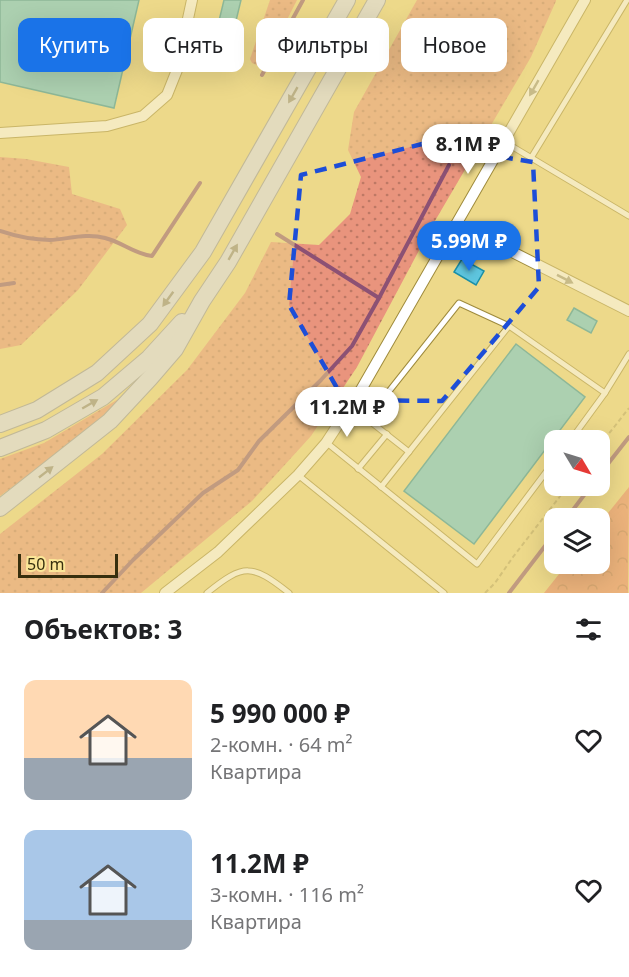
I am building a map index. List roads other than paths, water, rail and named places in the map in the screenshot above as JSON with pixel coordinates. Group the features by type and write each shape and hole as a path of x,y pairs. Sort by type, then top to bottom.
{"main road":[{"path":"0,423 37,410 97,373 150,324 203,252 345,2"},
{"path":"0,508 110,421 174,349 228,262 376,4"},
{"path":"0,448 46,430 103,397 149,358 202,301"}],"street":[{"path":"0,133 107,126 143,116 167,95 177,70 192,0"},
{"path":"574,0 574,19"},
{"path":"165,593 218,552 298,475 326,443 362,388 585,0"},
{"path":"457,224 629,311"}],"lane":[{"path":"531,158 627,0"},
{"path":"503,141 629,216"},
{"path":"409,452 367,419 459,303 508,326 605,393"},
{"path":"381,487 508,326"},
{"path":"578,430 629,354"},
{"path":"358,469 387,434"},
{"path":"326,443 477,564 544,475"},
{"path":"298,475 444,593"},
{"path":"207,593 227,576 244,571 259,572 289,593"}],"waterway":[{"path":"262,75 303,0"},
{"path":"102,593 203,493 238,470 259,441 352,346 449,165"},
{"path":"0,231 44,240 98,237 152,256 200,183"},
{"path":"277,234 379,298"},
{"path":"0,285 14,283"},
{"path":"610,461 629,437"},
{"path":"574,508 583,496"},
{"path":"509,593 544,547"}]}
